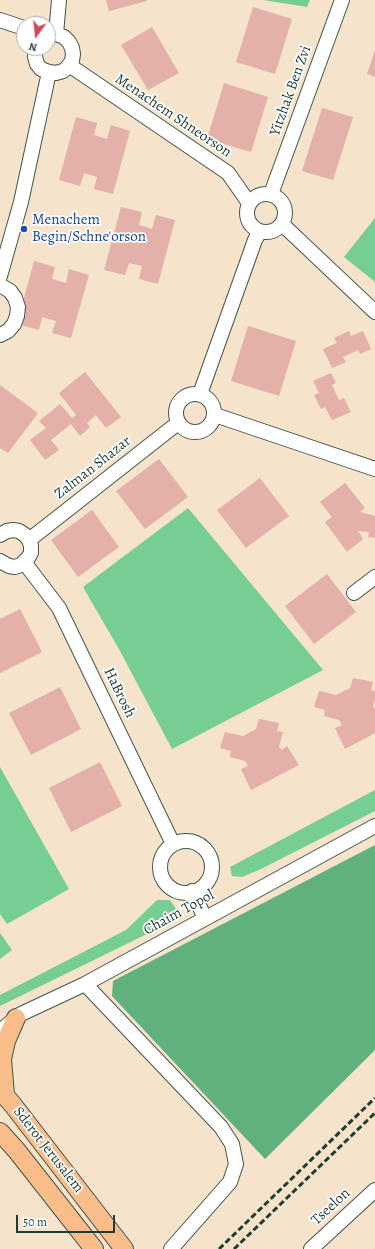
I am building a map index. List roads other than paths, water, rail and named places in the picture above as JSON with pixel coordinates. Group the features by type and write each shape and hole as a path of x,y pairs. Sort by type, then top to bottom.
{"main road":[{"path":"2,1092 2,1059 6,1041 8,1020"},
{"name":"Sderot Jerusalem","path":"2,1092 122,1247"},
{"name":"Sderot Jerusalem","path":"0,1132 17,1151 94,1249"},
{"path":"0,1137 17,1151"}],"street":[{"path":"56,16 59,0"},
{"name":"Yitzhak Ben Zvi","path":"271,194 342,0"},
{"path":"0,20 16,25"},
{"path":"34,56 41,69 56,73 63,71 72,61 72,48 64,37 56,36"},
{"name":"Menachem Shneorson","path":"69,65 228,174 249,203"},
{"path":"0,276 21,202 49,72"},
{"path":"271,194 282,202 285,208 285,214 282,224 277,228 271,231 260,231 254,228 247,216 249,203 259,195 271,194"},
{"path":"282,224 375,312"},
{"path":"200,394 255,240 260,231"},
{"path":"0,285 10,291 15,298 18,307 14,324 8,331 0,335"},
{"path":"188,394 200,394 207,397 212,402 215,415 212,424 207,429 201,432 189,431 178,423 176,410 178,403 188,394"},
{"path":"215,415 375,469"},
{"name":"Zalman Shazar","path":"29,540 178,423"},
{"path":"0,535 7,531 19,531 25,535 31,546 31,553 28,558 15,567 0,562"},
{"name":"HaBrosh","path":"24,562 59,608 173,844"},
{"path":"354,593 375,577"},
{"name":"Chaim Topol","path":"0,1031 8,1020 85,984 375,826"},
{"path":"185,841 193,842 204,848 210,857 212,865 210,877 202,887 192,892 180,891 172,888 166,883 162,876 160,868 161,860 165,852 173,844 185,841"},
{"path":"192,892 205,918"},
{"path":"85,984 221,1127 232,1144 236,1164 230,1182 217,1199 172,1249"},
{"name":"Tseelon","path":"311,1249 375,1190"}],"railway":[{"path":"219,1249 375,1098"},
{"path":"234,1249 375,1113"}],"place":[{"name":"Menachem Begin/Schne'orson","path":"24,229"}]}
